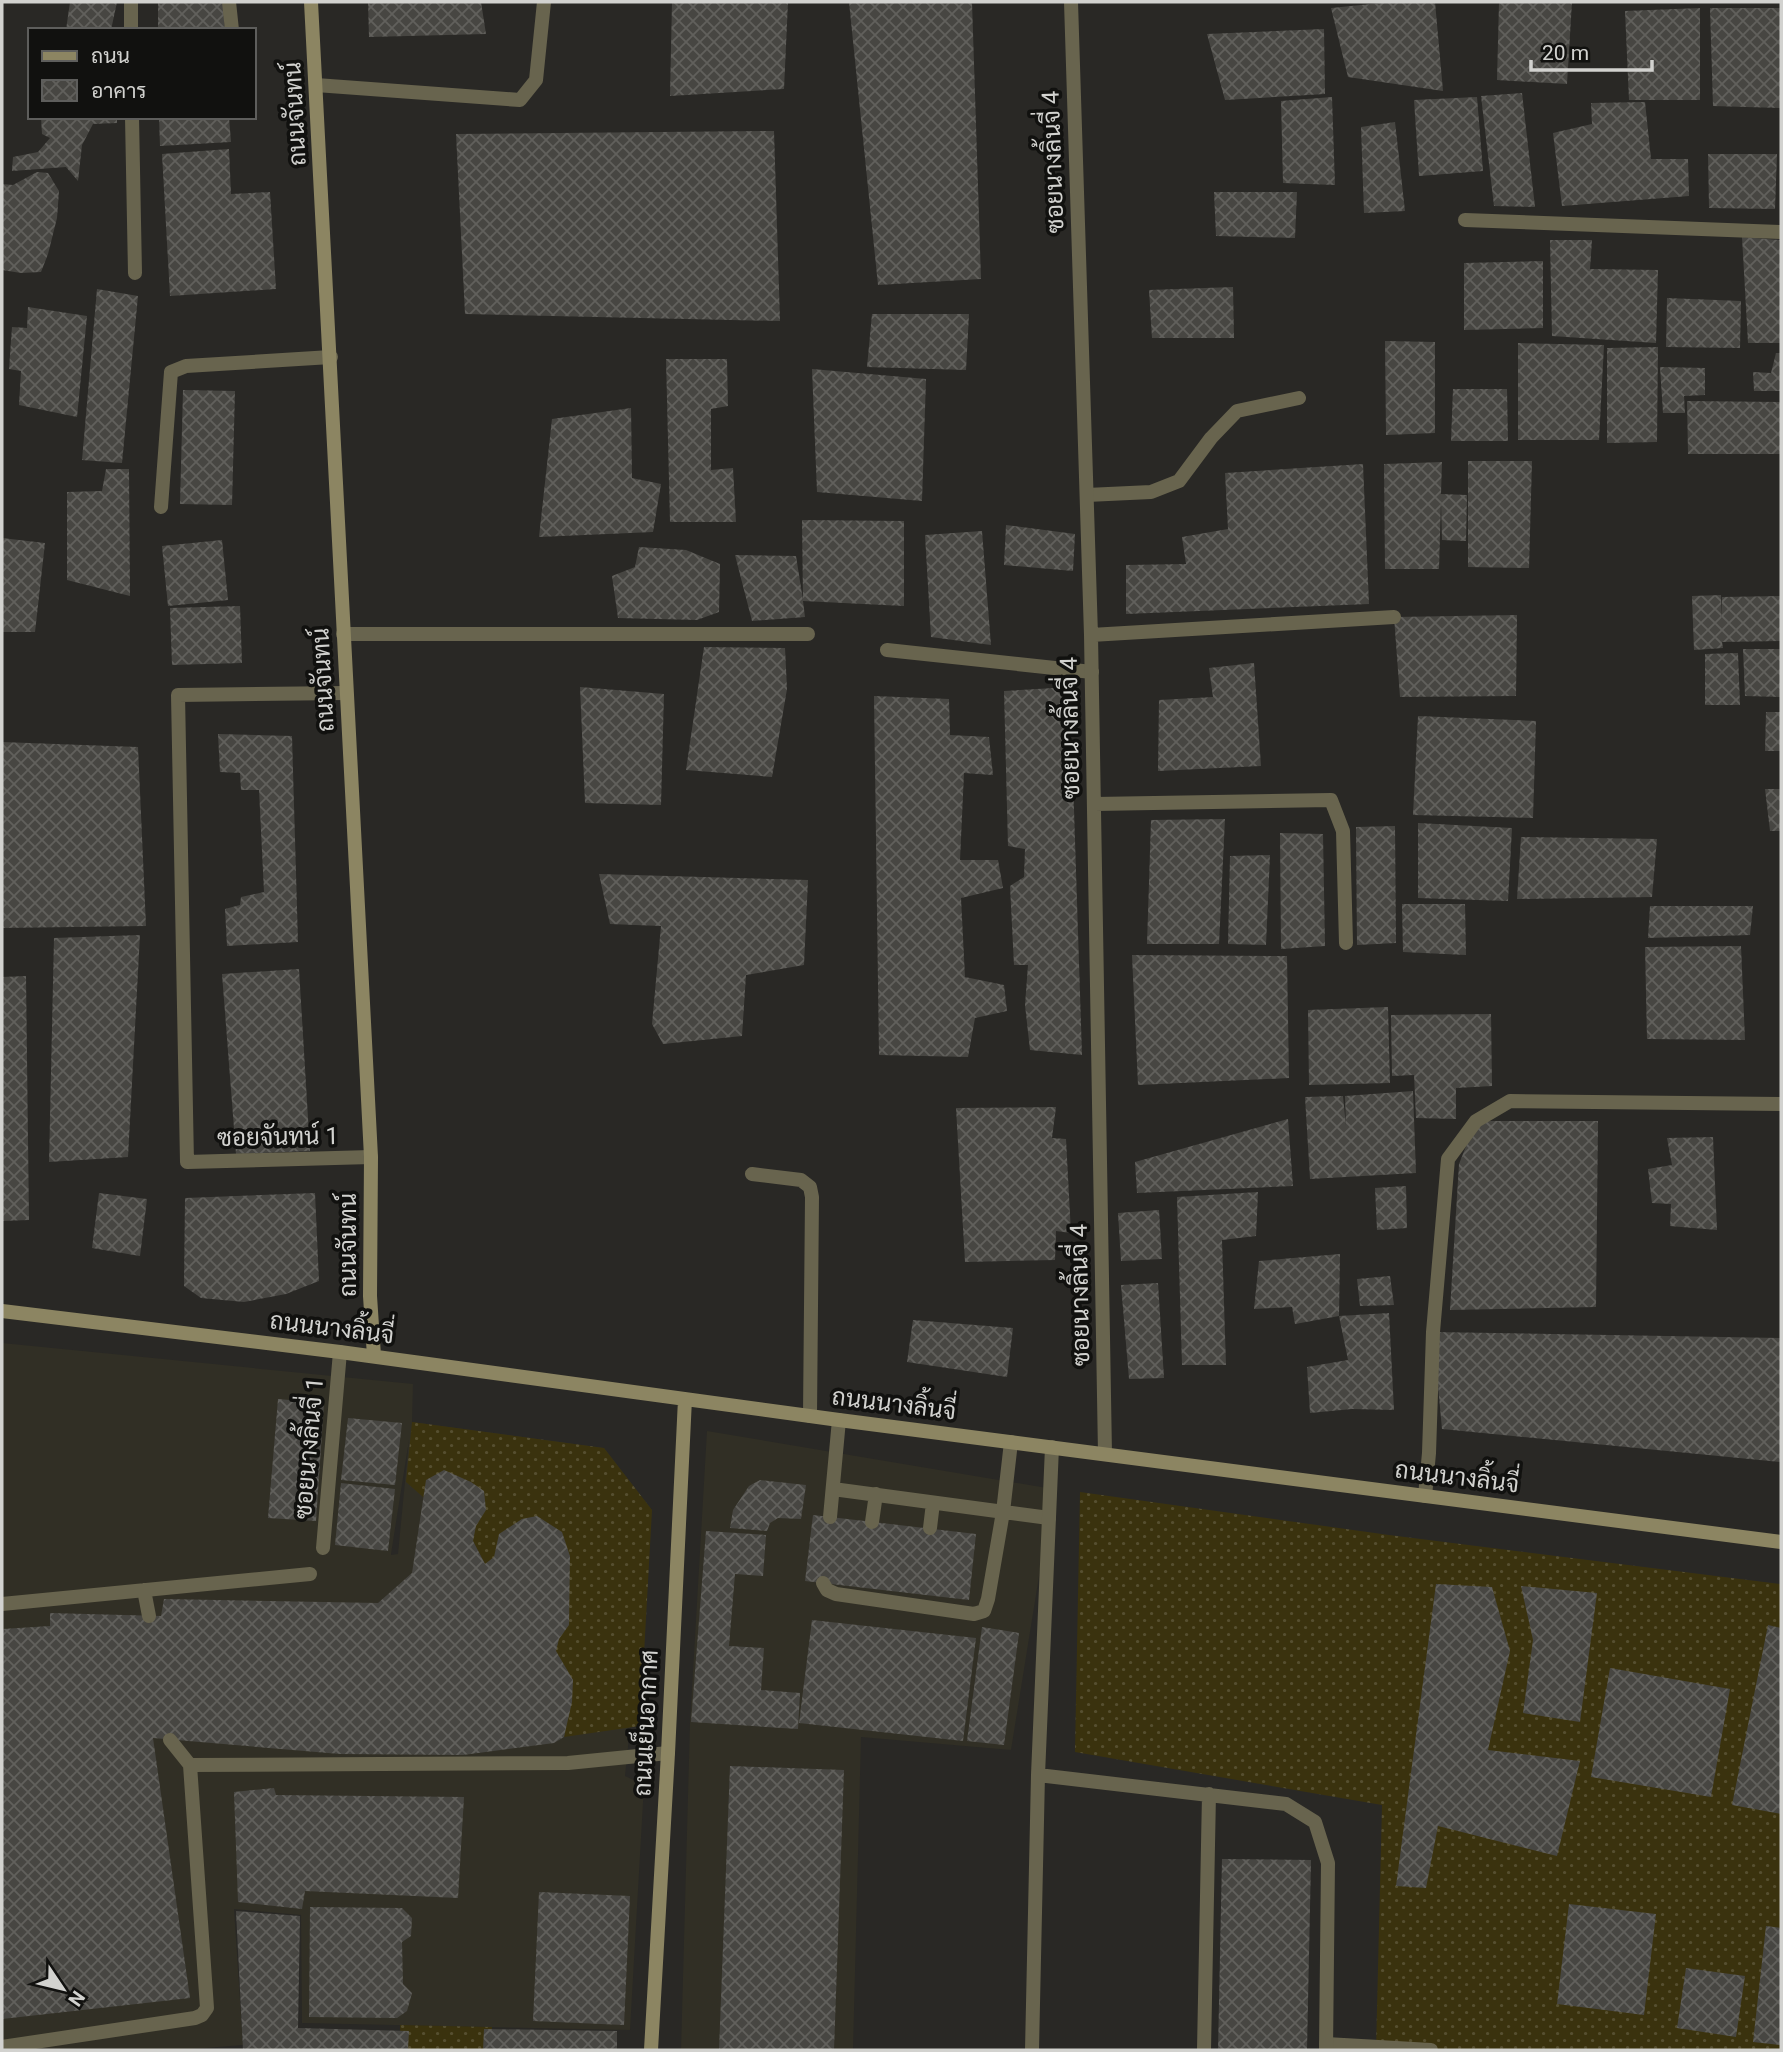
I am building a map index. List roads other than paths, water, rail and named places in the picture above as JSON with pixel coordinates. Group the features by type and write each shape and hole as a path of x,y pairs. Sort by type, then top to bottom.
{"main road":[{"name":"ถนนจันทน์","path":"311,2 371,1157 370,1296 373,1356"},
{"name":"ถนนนางลิ้นจี่","path":"2,1311 373,1356 839,1420 1781,1542"},
{"name":"ถนนเย็นอากาศ","path":"651,2050 685,1399"}],"street":[{"path":"131,2 131,28"},
{"path":"229,2 232,28"},
{"path":"316,85 520,100 536,80 544,2"},
{"name":"ซอยนางลิ้นจี่ 4","path":"1071,2 1092,672 1105,1454"},
{"path":"132,119 135,273"},
{"path":"1465,220 1781,232"},
{"path":"161,507 171,372 186,366 331,357"},
{"path":"1087,495 1151,492 1180,481 1211,438 1237,411 1299,398"},
{"path":"1091,635 1394,617"},
{"path":"343,634 808,634"},
{"path":"887,650 1092,672"},
{"name":"ซอยจันทน์ 1","path":"346,693 178,695 187,1162 371,1157"},
{"path":"1095,804 1331,800 1343,831 1346,943"},
{"path":"1425,1496 1433,1332 1448,1159 1476,1121 1510,1101 1781,1104"},
{"path":"752,1174 801,1180 810,1187 810,1416"},
{"name":"ซอยนางลิ้นจี่ 1","path":"323,1548 340,1352"},
{"path":"830,1517 839,1420"},
{"path":"823,1583 827,1590 836,1594 862,1593 923,1601 974,1614 984,1611 1003,1512 1011,1442"},
{"path":"1032,2050 1038,1775 1052,1447"},
{"path":"833,1489 1049,1518"},
{"path":"872,1522 876,1494"},
{"path":"930,1528 933,1503"},
{"path":"2,1604 310,1574"},
{"path":"144,1590 149,1616"},
{"path":"2,2047 195,2018 202,2015 207,2008 190,1765 170,1740"},
{"path":"190,1765 568,1763 668,1753"},
{"path":"1038,1775 1286,1804 1315,1822 1328,1863 1326,2047 1431,2050"},
{"path":"1203,2050 1209,1794"}]}
